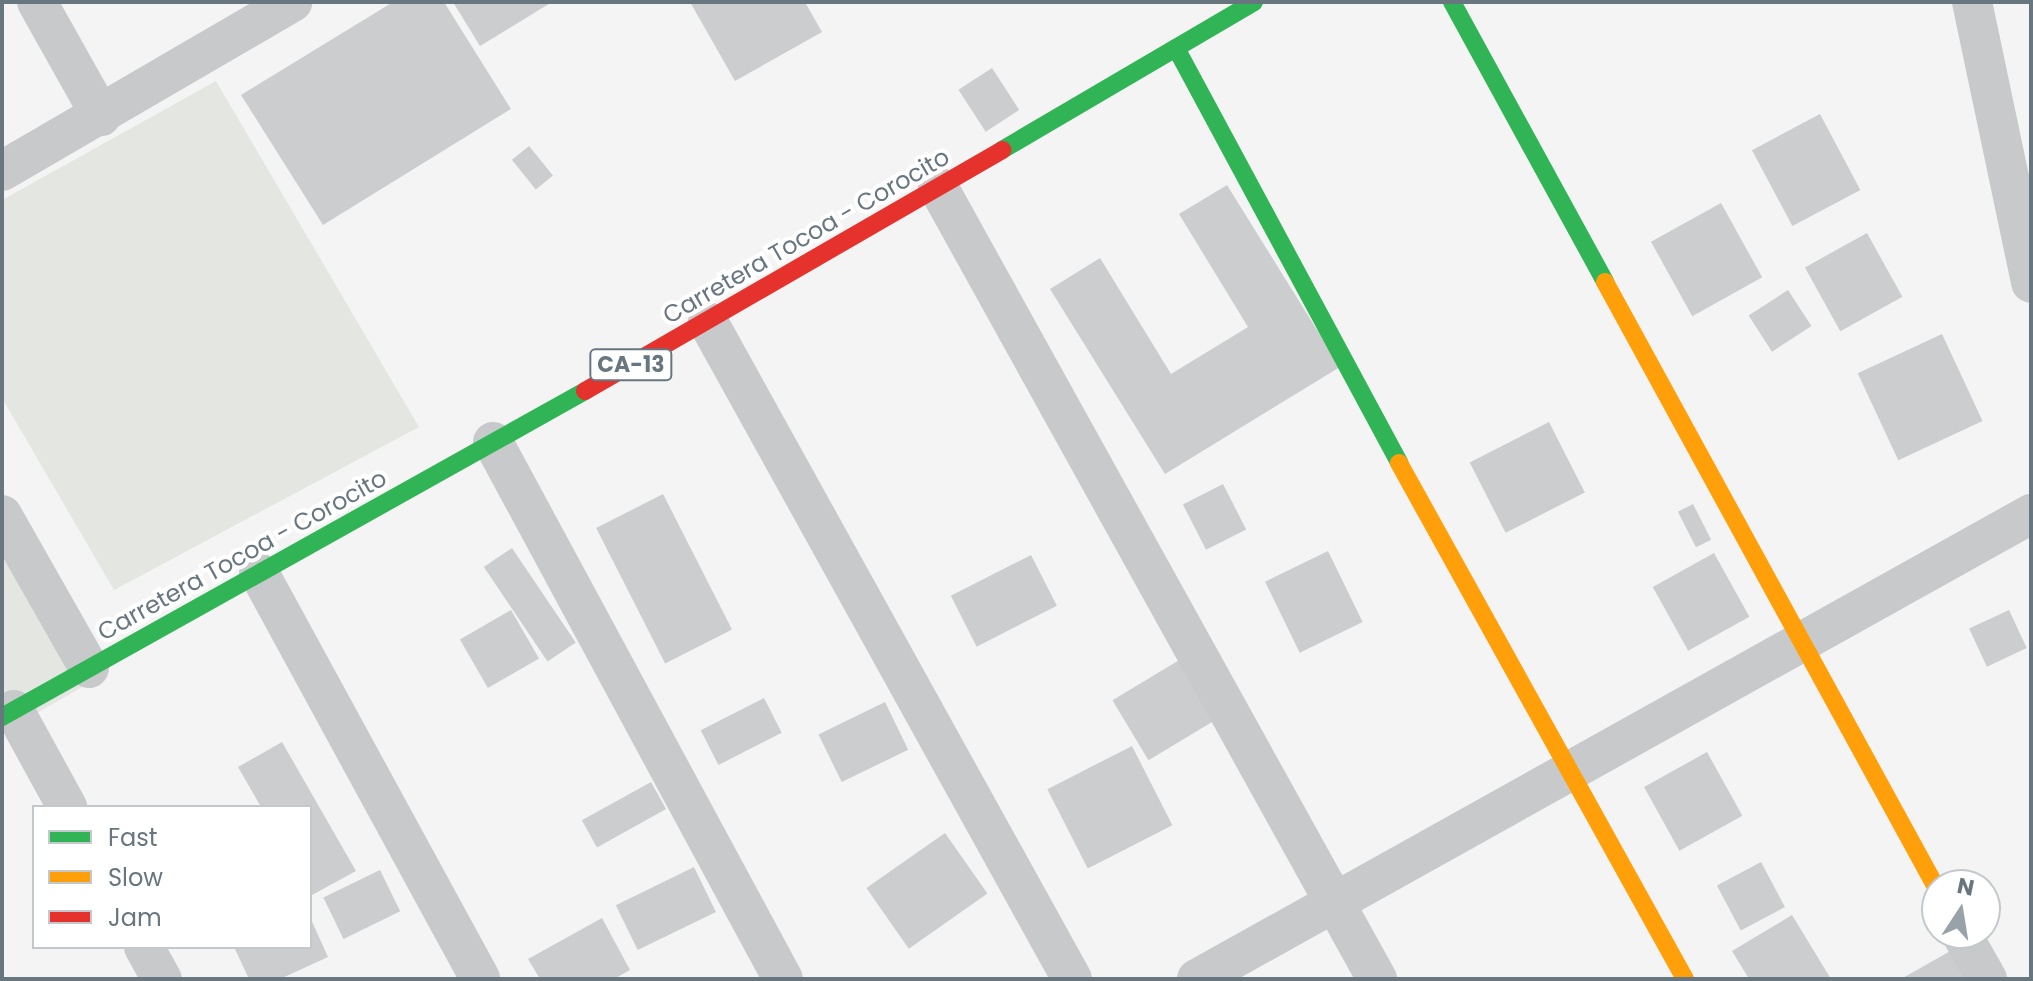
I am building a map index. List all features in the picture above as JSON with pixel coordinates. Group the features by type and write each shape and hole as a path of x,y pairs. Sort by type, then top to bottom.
{"street":[{"path":"37,2 101,116"},
{"path":"2,171 292,2"},
{"name":"Carretera Tocoa - Corocito","path":"8,714 708,322 1254,2"},
{"path":"1452,2 1798,643 1926,869"},
{"path":"1972,2 2031,283"},
{"path":"1176,48 1565,772 1685,979"},
{"path":"938,187 1377,979"},
{"path":"708,322 1072,979"},
{"path":"493,442 783,979"},
{"path":"1197,979 2031,514"},
{"path":"2,515 89,668"},
{"path":"259,573 480,979"},
{"path":"8,714 66,805"},
{"path":"145,949 162,979"},
{"path":"1970,949 1987,979"}],"shaded area":[{"path":"216,81 419,427 114,590 2,398 2,200"},
{"path":"2,546 84,686 2,733"}],"building":[{"path":"393,2 444,2 511,109 323,225 241,95"},
{"path":"453,2 552,2 480,46"},
{"path":"690,2 805,2 822,32 735,81"},
{"path":"992,68 1019,110 986,132 958,90"},
{"path":"1820,114 1860,190 1792,226 1752,150"},
{"path":"529,146 553,176 536,189 512,160"},
{"path":"1227,185 1340,367 1165,474 1050,289 1100,258 1171,374 1248,327 1179,214"},
{"path":"1721,203 1762,277 1692,316 1651,242"},
{"path":"1867,233 1902,297 1840,331 1805,267"},
{"path":"1788,290 1811,326 1772,352 1749,316"},
{"path":"1942,334 1983,421 1898,460 1858,373"},
{"path":"1549,422 1585,492 1506,533 1470,462"},
{"path":"1223,484 1246,529 1206,550 1183,504"},
{"path":"663,494 732,629 665,663 596,528"},
{"path":"1693,504 1711,540 1696,547 1678,512"},
{"path":"512,548 576,643 548,662 484,567"},
{"path":"1328,551 1363,622 1300,653 1265,582"},
{"path":"1714,553 1749,617 1688,651 1653,587"},
{"path":"1031,555 1057,606 977,647 951,596"},
{"path":"511,610 539,658 488,688 460,640"},
{"path":"2009,610 2027,648 1987,667 1969,629"},
{"path":"1181,659 1217,719 1148,760 1112,700"},
{"path":"764,698 782,733 718,765 701,730"},
{"path":"885,702 908,750 842,782 818,734"},
{"path":"282,742 356,871 312,895 312,805 260,805 238,767"},
{"path":"1132,746 1172,825 1088,868 1047,789"},
{"path":"1707,752 1742,816 1679,851 1644,787"},
{"path":"651,782 666,809 597,847 582,820"},
{"path":"945,833 987,894 909,949 866,888"},
{"path":"1761,862 1785,907 1741,931 1717,885"},
{"path":"694,867 716,912 638,950 616,905"},
{"path":"380,870 400,911 344,939 323,898"},
{"path":"1792,915 1831,979 1749,979 1732,951"},
{"path":"602,918 630,970 614,979 540,979 528,959"},
{"path":"312,921 328,957 280,979 249,979 235,949 312,949"},
{"path":"1954,949 1963,949 1980,979 1901,979"}],"traffic: fast":[{"path":"1002,150 1254,2"},
{"path":"1452,2 1605,282"},
{"path":"1176,48 1399,463"},
{"path":"2,717 585,391"}],"traffic: slow":[{"path":"1605,282 1926,869"},
{"path":"1399,463 1685,979"}],"traffic: jam":[{"path":"585,391 1002,150"}]}
